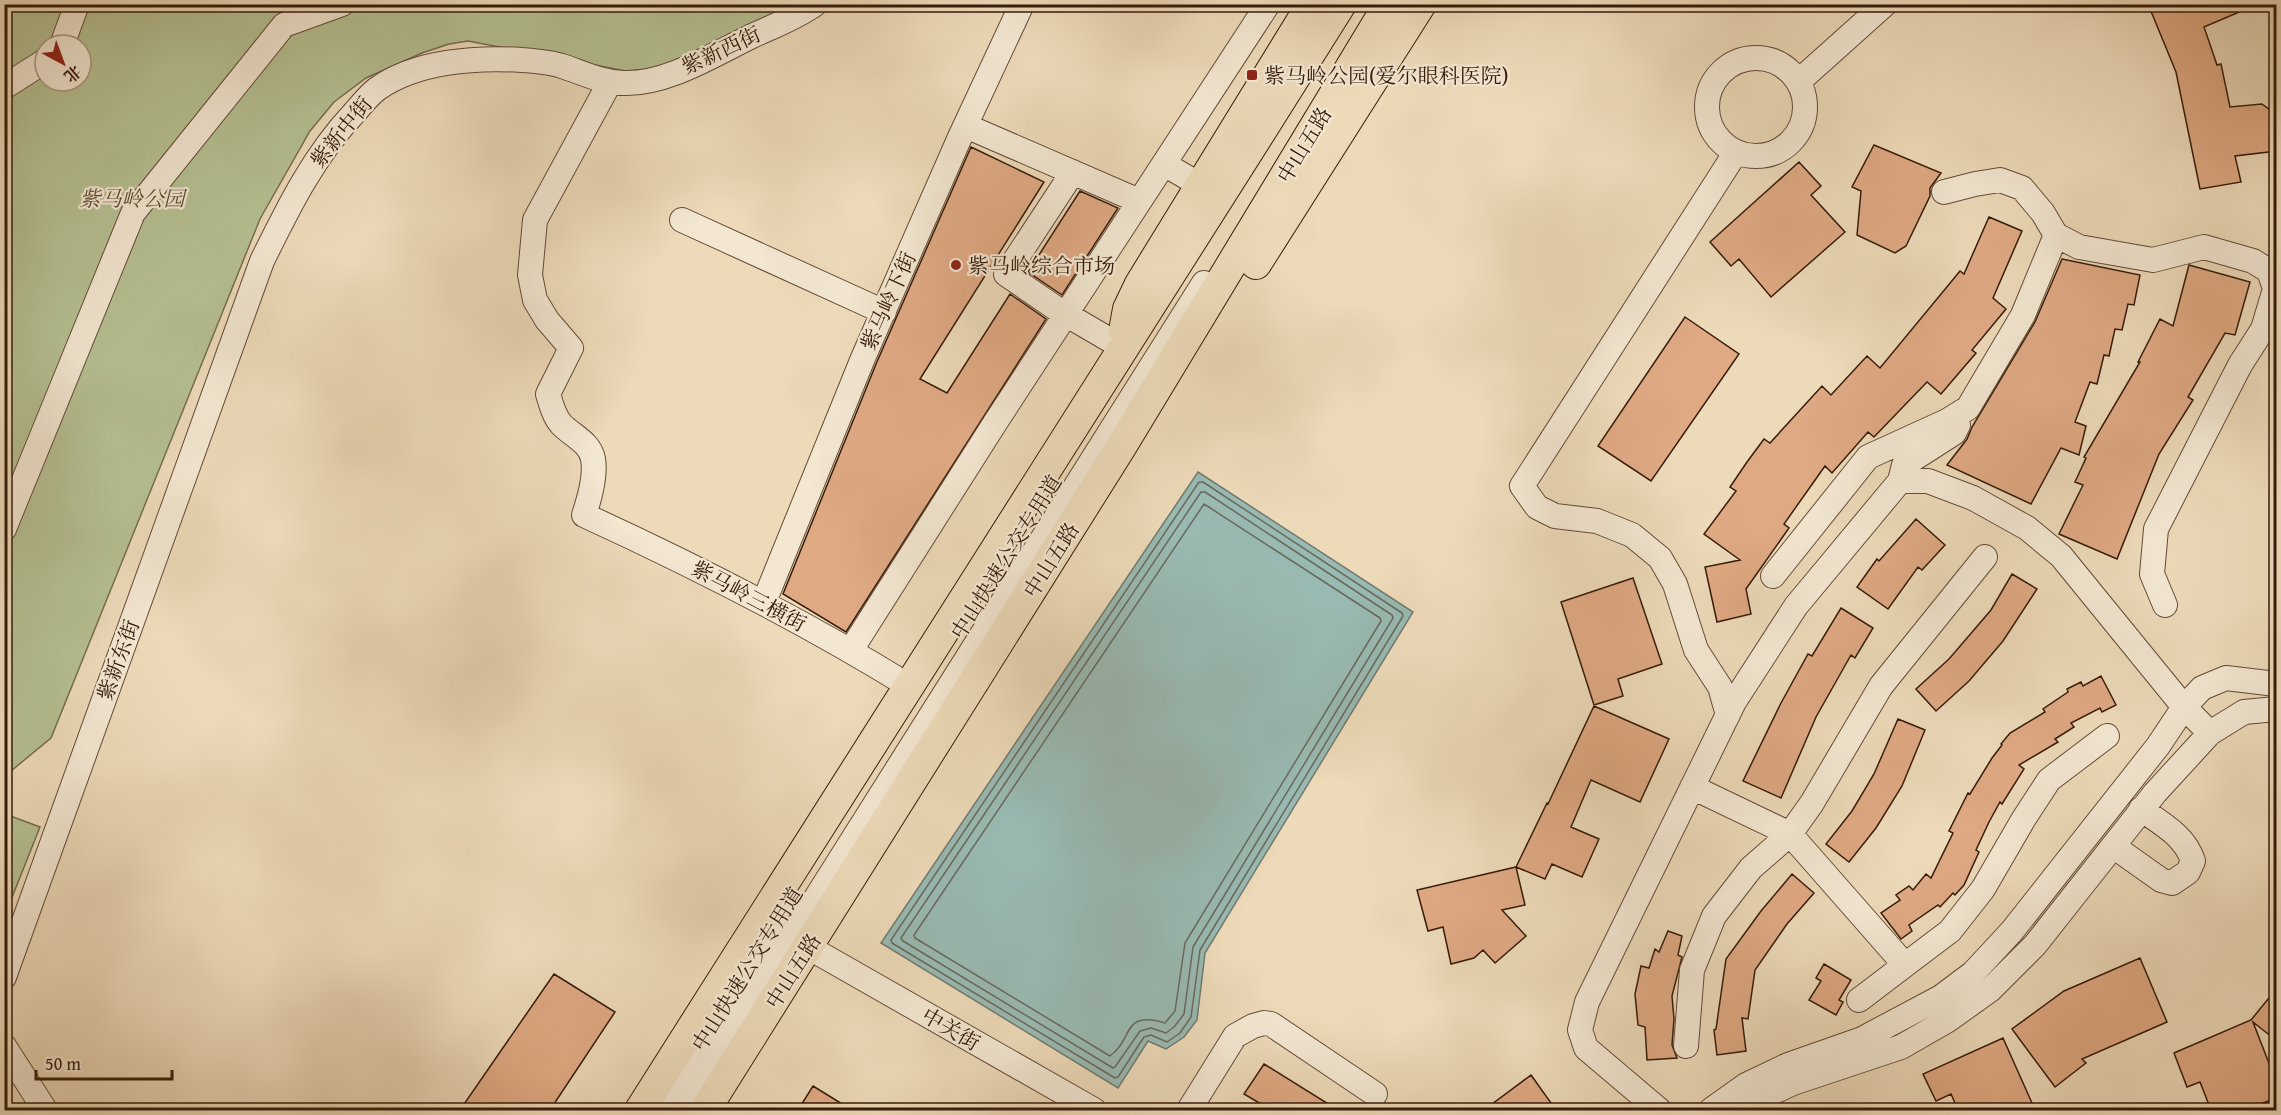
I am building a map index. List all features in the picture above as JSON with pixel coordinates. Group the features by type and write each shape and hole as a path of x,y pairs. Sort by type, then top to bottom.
{"main road":[{"path":"1125,349 1124,327 1128,309 1140,284 1312,4"},
{"name":"中山五路","path":"640,1110 1125,349 1341,4"},
{"name":"中山五路","path":"705,1110 1164,376 1389,4"},
{"path":"1164,376 1191,358 1220,320 1421,4"}],"street":[{"path":"66,33 77,4"},
{"path":"4,529 133,213 284,25 342,4"},
{"name":"紫新西街","path":"617,82 644,82 684,69 815,4"},
{"name":"紫马岭下街","path":"764,602 884,312 1022,4"},
{"path":"851,650 1001,413 1268,4"},
{"name":"中山快速公交专用道","path":"658,1110 1355,4"},
{"name":"中山快速公交专用道","path":"682,1110 1379,4"},
{"path":"1798,82 1885,4"},
{"path":"1762,58 1778,63 1798,82 1805,104 1803,121 1795,136 1783,148 1768,155 1750,156 1736,152 1718,138 1708,117 1707,102 1711,87 1720,74 1746,59 1762,58"},
{"name":"紫新中街","path":"232,343 262,261 292,200 323,150 376,90 402,75 429,66 482,59 521,60 560,65 591,77 617,82"},
{"path":"4,87 33,69"},
{"name":"紫马岭三横街","path":"617,82 536,220 530,275 536,300 547,320 571,348 548,394 561,424 582,441 593,458 584,515 764,602 851,650 909,686"},
{"path":"966,126 1139,201"},
{"path":"1728,715 1720,687 1696,650 1675,584 1660,558 1632,535 1597,521 1555,516 1537,507 1522,486 1736,152"},
{"path":"1164,164 1200,185"},
{"path":"1073,172 1006,274 1057,309 1125,349"},
{"path":"1944,192 2000,180 2022,188 2043,213 2056,235 2079,247 2153,260 2204,247 2253,261 2269,271 2276,289 2263,329 2240,365 2156,529 2152,574 2165,605"},
{"path":"682,220 884,312"},
{"path":"1659,1110 1586,1048 1580,1030 1587,1002 1728,715 1796,606 1900,481 1904,465 1954,433 2023,315 2056,235"},
{"name":"紫新东街","path":"4,977 232,343"},
{"path":"1773,576 1868,457 1947,421 1968,408"},
{"path":"1900,481 1928,482 1973,498 2027,528 2061,556 2184,707 2210,732"},
{"path":"1686,1046 1692,969 1714,916 1751,868 1790,834 1812,803 1881,686 1985,557"},
{"path":"1711,1110 1746,1085 1788,1065 1862,1039 1911,1015 1941,997 1973,973 2012,931 2078,849 2158,746 2184,707 2202,688 2226,678 2277,684"},
{"path":"1744,1110 1767,1095 1793,1083 1901,1047 1948,1020 1990,990 2035,945 2141,809 2210,732 2244,712 2277,709"},
{"path":"1859,1000 1950,931 1983,889 2049,780 2107,736"},
{"path":"1692,787 1790,834 1905,965"},
{"path":"2113,846 2161,880 2172,883 2188,872 2193,861 2189,848 2182,839 2141,809"},
{"name":"中关街","path":"808,947 1094,1110"},
{"path":"1189,1110 1234,1036 1264,1023 1271,1024 1375,1094"},
{"path":"4,1046 45,1110"}],"green space":[{"name":"紫马岭公园","path":"4,5 793,5 671,67 626,71 468,41 449,44 422,53 366,78 334,102 310,131 260,219 51,738 5,776"},
{"path":"4,814 40,827 5,915"}],"water":[{"path":"1198,472 1413,612 1205,953 1197,1020 1184,1037 1166,1049 1148,1041 1118,1088 881,943"}],"building":[{"path":"2148,4 2258,4 2204,27 2217,65 2221,64 2230,107 2262,104 2277,115 2277,151 2235,156 2241,182 2200,189 2176,72"},
{"path":"1874,145 1941,173 1930,188 1930,196 1906,246 1895,253 1857,235 1861,191 1852,187"},
{"path":"971,147 1044,182 920,379 947,393 1010,294 1046,319 846,632 783,594 876,364"},
{"path":"1799,162 1821,186 1811,195 1845,232 1771,297 1739,259 1731,266 1710,242"},
{"path":"1080,191 1118,208 1062,295 1028,272"},
{"path":"1989,217 2022,231 1993,298 2006,309 1972,350 1976,353 1941,394 1927,382 1874,437 1868,432 1832,473 1825,466 1784,524 1789,528 1746,589 1751,614 1717,622 1705,567 1740,560 1704,534 1736,491 1730,487 1764,439 1770,443 1822,386 1831,395 1867,356 1880,368 1960,271 1964,274"},
{"path":"2062,259 2140,275 2134,305 2128,304 2122,330 2115,329 2109,356 2104,355 2097,384 2090,382 2075,422 2086,426 2079,455 2061,448 2031,504 1947,465 1967,439 2035,322"},
{"path":"2189,265 2250,282 2235,335 2225,333 2188,397 2193,400 2159,454 2117,559 2059,534 2083,485 2075,482 2086,458 2084,457 2140,362 2138,362 2160,319 2173,326"},
{"path":"1685,317 1739,354 1651,481 1598,446"},
{"path":"1916,519 1945,545 1922,570 1918,567 1888,609 1857,587 1877,559 1879,561"},
{"path":"2012,574 2037,589 2003,641 1969,681 1936,711 1916,689 1949,659 1991,610"},
{"path":"1633,578 1662,664 1618,679 1623,696 1594,705 1561,602"},
{"path":"1841,608 1873,628 1855,658 1851,655 1816,717 1781,798 1743,781 1808,654 1812,656"},
{"path":"2101,676 2116,705 2102,712 2100,708 2071,723 2074,727 2055,739 2058,742 2019,765 2024,769 2002,804 2000,802 1989,822 1964,885 1940,907 1938,905 1909,925 1912,931 1901,939 1881,913 1900,900 1896,895 1909,886 1913,890 1926,874 1931,878 1953,833 1949,831 1968,793 1970,794 2001,744 2010,733 2045,712 2043,709 2068,692 2067,689 2081,682 2083,686"},
{"path":"1594,706 1669,739 1640,802 1591,780 1571,827 1599,839 1582,877 1552,864 1545,879 1516,867"},
{"path":"1898,719 1925,730 1902,786 1876,828 1849,862 1826,844 1852,811 1874,774"},
{"path":"1516,867 1525,905 1502,910 1526,936 1495,963 1483,950 1474,958 1451,964 1443,927 1428,931 1417,890"},
{"path":"1792,874 1814,893 1787,924 1755,970 1748,1019 1742,1018 1746,1051 1717,1055 1714,1030 1716,1029 1726,959"},
{"path":"1668,931 1682,936 1678,955 1682,957 1672,996 1674,1019 1672,1045 1677,1058 1647,1060 1645,1027 1638,1025 1635,994 1641,966 1649,968 1655,949 1659,952"},
{"path":"2140,958 2167,1022 2082,1059 2086,1063 2055,1087 2012,1029 2064,991"},
{"path":"1824,964 1851,980 1839,1000 1843,1002 1836,1015 1809,1000 1821,981 1816,978"},
{"path":"554,974 615,1012 550,1110 460,1110"},
{"path":"2277,988 2277,1041 2253,1022 2277,1084 2277,1098 2243,1110 2211,1110 2200,1082 2187,1087 2174,1053 2251,1020"},
{"path":"2003,1038 2032,1103 2016,1110 1958,1110 1951,1094 1936,1101 1923,1074"},
{"path":"1264,1064 1338,1110 1271,1110 1244,1094"},
{"path":"1531,1075 1551,1103 1540,1110 1484,1110"},
{"path":"813,1086 852,1110 798,1110"}],"place":[{"name":"紫马岭公园(爱尔眼科医院)","path":"1252,75"},
{"name":"紫马岭综合市场","path":"956,265"}]}
